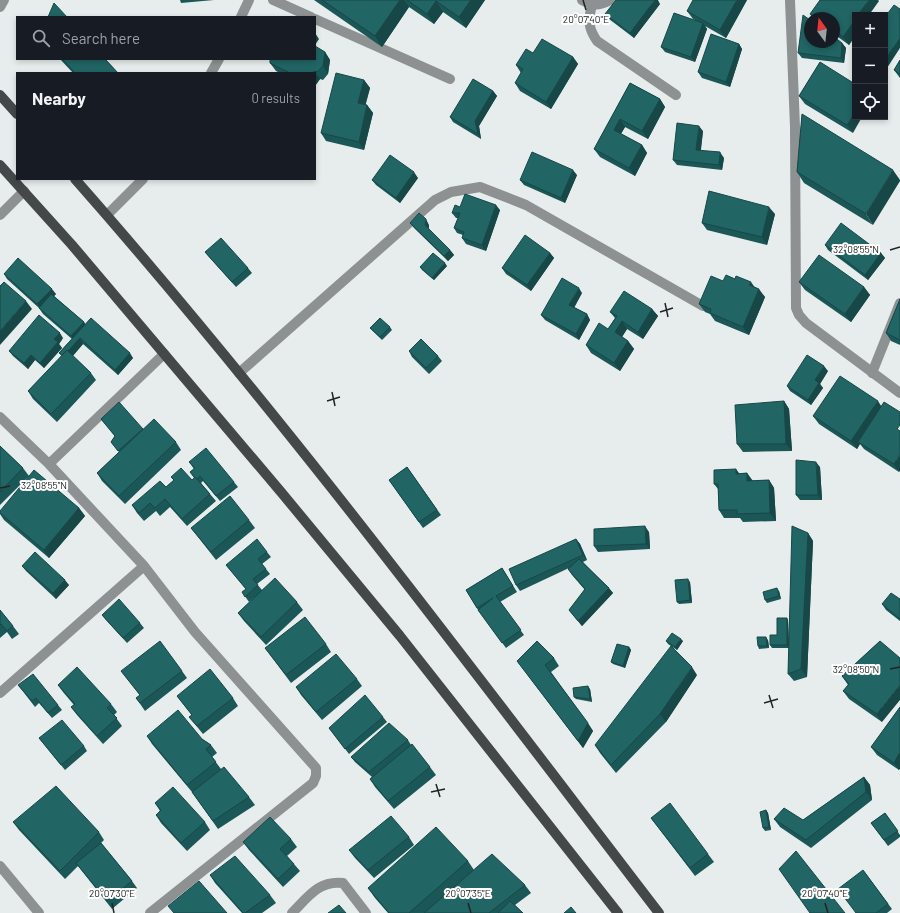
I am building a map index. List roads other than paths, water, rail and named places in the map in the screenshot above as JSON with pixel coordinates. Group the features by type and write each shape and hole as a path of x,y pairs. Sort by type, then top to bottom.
{"main road":[{"path":"0,95 16,113"},
{"path":"0,165 24,190 164,354 400,636 618,913"},
{"path":"76,180 107,215 320,472 659,913"}],"street":[{"path":"0,7 4,0"},
{"path":"242,16 250,0"},
{"path":"273,0 309,16"},
{"path":"582,0 592,5 602,5 610,0"},
{"path":"790,0 795,127 796,308 799,315 806,323 900,393"},
{"path":"592,5 588,20 591,32 597,41 676,95"},
{"path":"316,19 450,79"},
{"path":"212,72 218,60"},
{"path":"107,215 142,180"},
{"path":"239,373 435,200 451,192 464,189 480,187 526,205 703,306"},
{"path":"0,215 24,190"},
{"path":"872,372 900,303"},
{"path":"49,464 164,354"},
{"path":"0,417 49,464 144,566 195,632 316,768 316,776 313,783 150,913"},
{"path":"0,693 144,566"},
{"path":"1,868 39,913"},
{"path":"292,913 320,886 331,882 343,883 366,913"}]}
